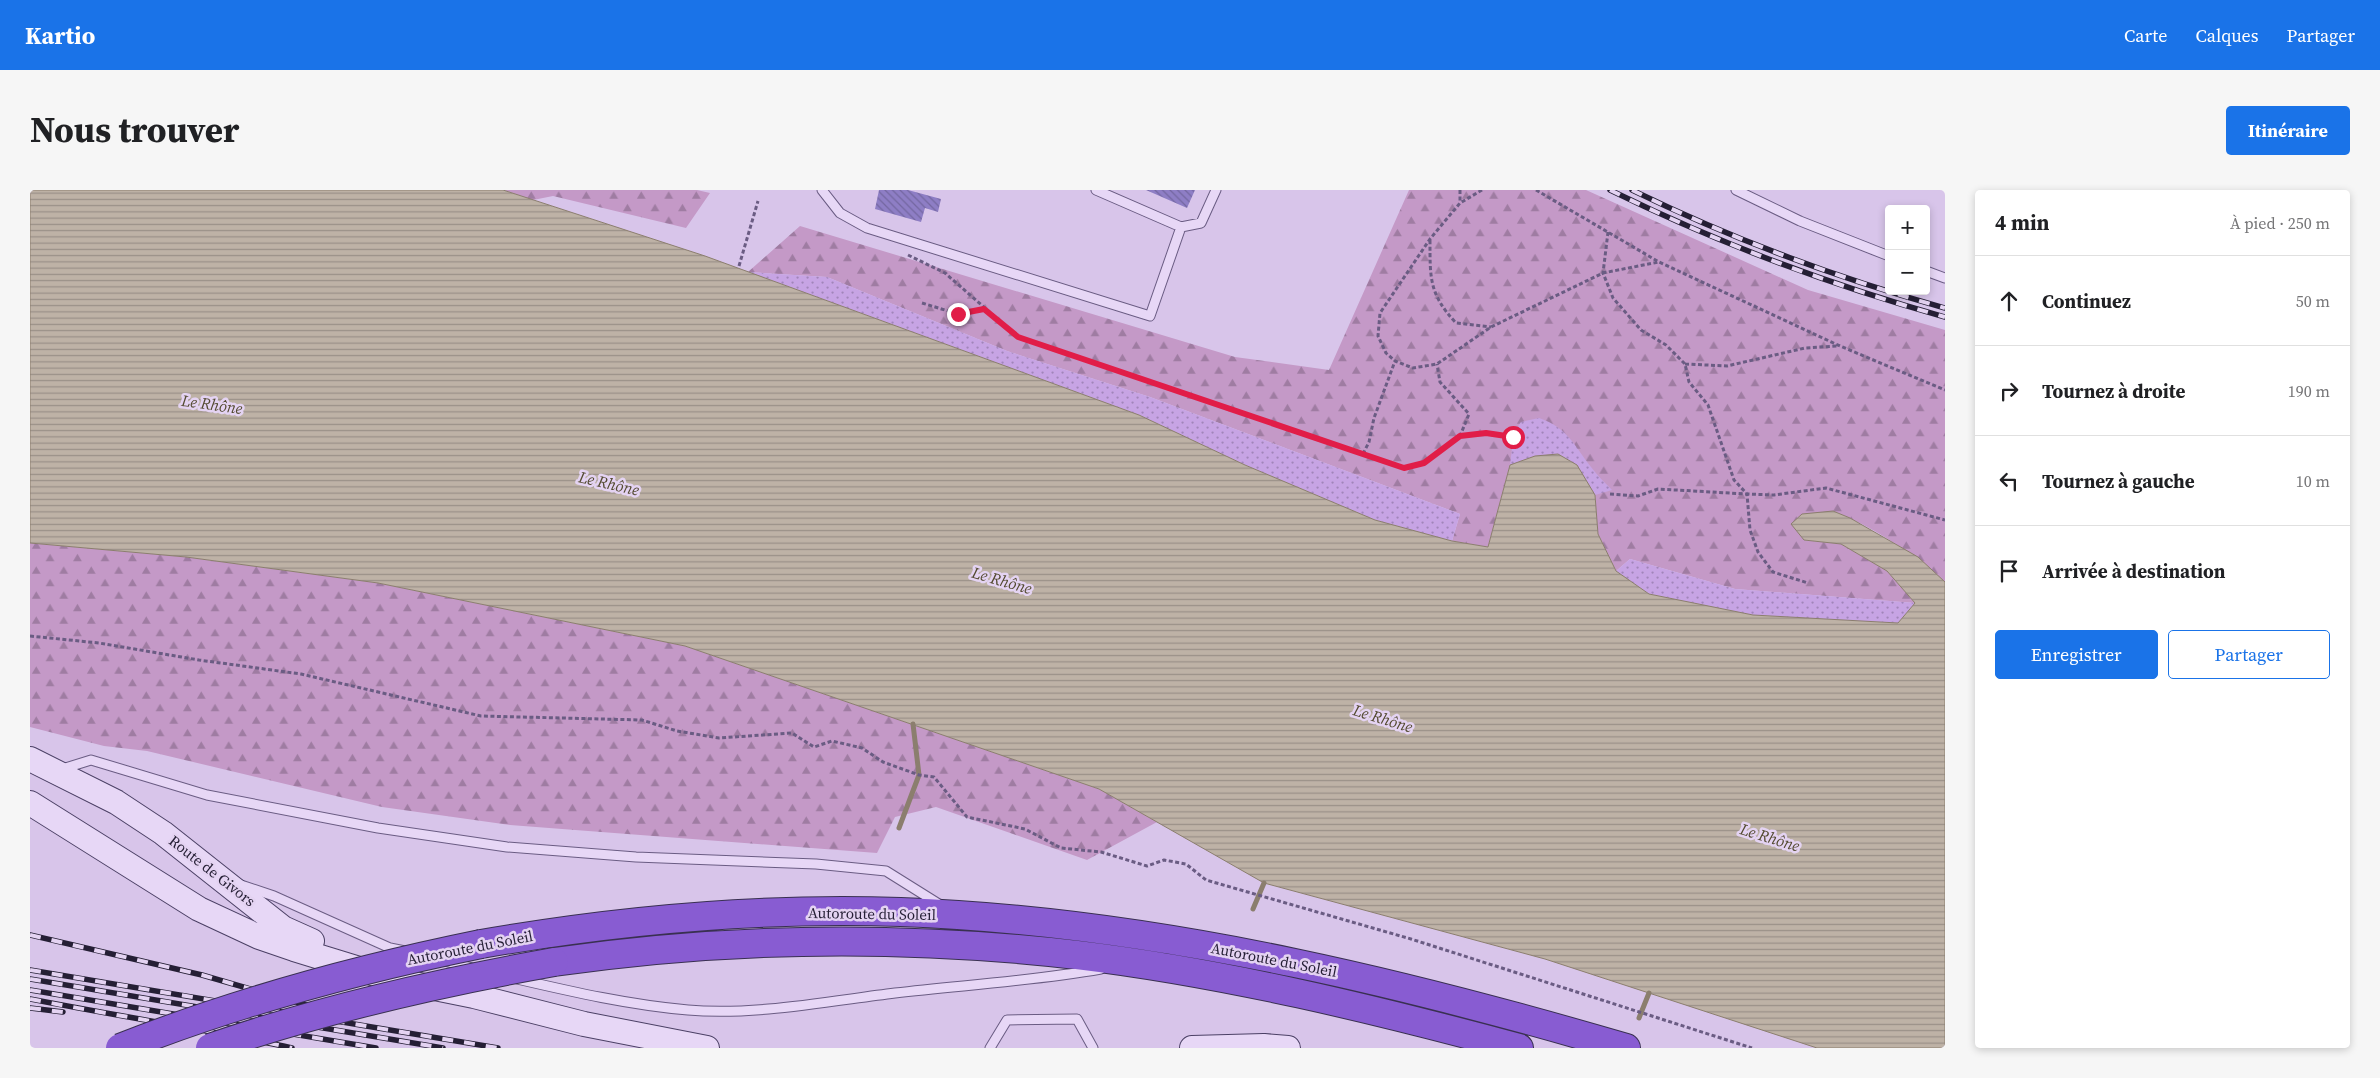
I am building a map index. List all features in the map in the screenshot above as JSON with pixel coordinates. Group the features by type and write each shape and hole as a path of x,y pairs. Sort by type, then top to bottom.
{"highway":[{"name":"Autoroute du Soleil","path":"120,1048 275,994 375,967 480,944 565,931 716,916 834,912 956,915 1104,929 1280,960 1397,986 1626,1048"},
{"name":"Autoroute du Soleil","path":"210,1048 368,1001 554,962 704,946 834,941 955,944 1020,949 1134,963 1351,1006 1519,1048"}],"main road":[{"name":"Route de Givors","path":"30,759 56,770 116,802 163,833 283,928 395,980"},
{"path":"30,773 42,773 82,792 116,802"},
{"name":"Route de Givors","path":"30,803 199,909 229,924 294,950 395,980 474,996 584,1024 707,1048"},
{"path":"229,924 242,914 246,898"},
{"path":"1192,1048 1264,1046 1288,1048"}],"lane":[{"path":"822,190 840,213 866,228 1150,316 1181,227"},
{"path":"1096,190 1181,227 1201,223 1216,190"},
{"path":"1736,190 1800,221 1885,254"},
{"path":"1930,272 1945,278"},
{"path":"56,770 92,760 207,794 378,828 507,848 636,857 816,864 886,871 956,915"},
{"path":"220,877 274,896 390,948 579,994 687,1010 725,1010 786,1006 976,984 1045,979 1134,963"},
{"path":"990,1048 1007,1020 1077,1019 1093,1048"}],"path":[{"path":"1460,190 1460,203"},
{"path":"1482,190 1460,203 1430,239 1380,313 1378,336 1386,353 1395,361 1413,368 1437,364 1491,327 1603,273 1659,262"},
{"path":"1536,190 1659,262 1840,346 1945,390"},
{"path":"739,266 758,201"},
{"path":"1608,232 1603,273 1613,298 1641,330 1666,345 1685,364 1689,382 1708,405 1734,480 1747,494 1750,530 1758,552 1773,572 1808,583"},
{"path":"1430,239 1430,276 1441,307 1456,323 1491,327"},
{"path":"908,255 945,274 1018,337 1404,468 1424,463 1460,436 1486,433 1513,437"},
{"path":"922,303 958,314 984,309"},
{"path":"1685,364 1727,366 1805,348 1840,346"},
{"path":"1363,454 1369,442 1374,418 1395,361"},
{"path":"1437,364 1440,382 1469,414 1460,436"},
{"path":"1610,494 1638,496 1658,489 1774,495 1826,488 1945,520"},
{"path":"30,636 99,643 199,660 301,674 481,716 642,720 677,730 719,738 792,733 814,747 832,741 862,748 883,762 919,775 934,777 967,817 1025,829 1061,848 1101,852 1147,866 1164,860 1186,864 1206,880 1410,939 1752,1048"}],"green space":[{"path":"503,190 697,190 710,193 686,228 553,196 533,200"},
{"path":"1409,190 1586,190 1808,290 1945,330 1945,582 1919,561 1878,533 1833,511 1804,540 1841,544 1887,571 1915,603 1735,589 1630,559 1616,571 1598,534 1595,495 1510,465 1488,547 1452,541 1460,514 1150,397 1007,351 827,277 748,272 800,226 1235,357 1329,370"},
{"path":"30,543 186,557 378,583 685,646 1099,789 1157,822 1087,860 936,807 895,817 877,853 510,825 382,807 147,751 104,746 30,727"}],"sand":[{"path":"748,272 827,277 1007,351 1150,397 1460,514 1452,541 1375,520 1245,465 1139,415"},
{"path":"1539,418 1549,422 1563,432 1612,490 1595,495 1577,465 1535,456 1510,465 1514,432 1521,422"},
{"path":"1630,559 1735,589 1915,603 1898,623 1753,615 1649,594 1616,571"}],"water":[{"name":"Le Rhône","path":"30,190 503,190 705,256 1139,415 1245,465 1375,520 1452,541 1488,547 1510,465 1535,456 1558,454 1577,465 1595,495 1598,534 1616,571 1649,594 1753,615 1898,623 1915,603 1887,571 1841,544 1804,540 1791,524 1802,514 1833,511 1850,518 1918,557 1945,582 1945,1048 1817,1048 1545,959 1264,883 1099,789 685,646 378,583 186,557 30,543"}],"building":[{"path":"879,190 908,190 941,199 938,212 925,208 921,222 875,209"},
{"path":"1146,190 1195,190 1187,208"}],"waterway":[{"path":"899,828 919,775 913,724"},
{"path":"1253,909 1264,883"},
{"path":"1639,1018 1649,993"}],"railway":[{"path":"1610,190 1692,228 1817,277 1945,317"},
{"path":"1632,190 1708,225 1785,256 1865,284 1945,308"},
{"path":"30,935 202,975 348,1017"},
{"path":"30,970 498,1048"},
{"path":"30,979 443,1048"},
{"path":"30,990 376,1048"},
{"path":"30,999 292,1048"},
{"path":"30,1008 63,1012"}],"route":[{"path":"958,314 984,309 1018,337 1330,445 1404,468 1424,463 1460,436 1486,433 1513,437"}]}
